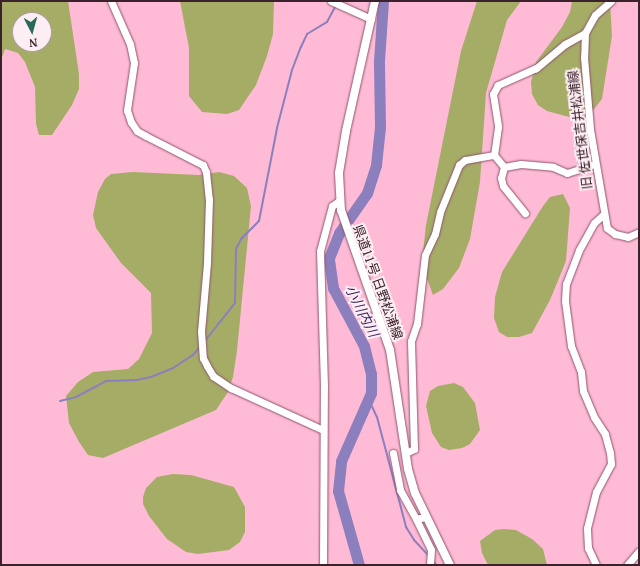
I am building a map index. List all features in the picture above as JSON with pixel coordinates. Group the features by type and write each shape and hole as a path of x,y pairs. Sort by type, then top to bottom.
{"main road":[{"name":"県道11号 日野松浦線","path":"375,1 346,131 339,173 340,200 348,235 390,350 406,453 415,493 450,565"}],"street":[{"path":"111,1 130,44 134,63 127,110 131,122 137,131 203,165 206,172 209,199 208,263 201,332 203,358 213,376 231,388 323,430"},
{"path":"331,1 371,18"},
{"name":"旧 佐世保吉井松浦線","path":"611,1 596,15 585,33 584,57 595,164 603,215 607,228 615,234 628,237 639,232"},
{"path":"504,167 494,155 498,128 494,94 498,85 536,68 565,44 585,33"},
{"path":"406,453 414,449 411,341 417,324 425,255 435,234 440,212 459,165 465,160 494,155"},
{"path":"504,167 521,164 553,167 567,173 595,164"},
{"path":"504,167 501,178 503,186 525,213"},
{"path":"323,565 323,430 320,251 332,206 340,200"},
{"path":"596,565 588,548 587,528 596,492 611,464 610,453 605,434 594,417 583,391 581,372 568,334 565,300 566,284 579,250 594,223 603,215"},
{"path":"393,453 400,490 431,552 429,563"},
{"path":"416,520 426,517"},
{"path":"627,565 639,551"}],"green space":[{"path":"1,1 68,1 79,74 79,89 72,105 52,135 39,135 36,124 35,87 25,62 18,53 15,52 52,52 52,12 12,12 12,51 5,49 1,60"},
{"path":"180,1 274,1 273,34 267,56 256,85 239,110 227,114 202,112 189,96 189,48"},
{"path":"477,1 521,1 507,20 486,93 480,182 470,239 459,268 443,289 433,295 426,276 423,252 426,225 461,51"},
{"path":"572,1 610,1 612,36 602,99 591,113 573,118 547,111 538,105 532,94 531,82 536,62 562,27 570,12"},
{"path":"133,172 199,175 219,172 234,176 247,188 251,206 237,351 233,377 228,392 216,410 103,458 88,455 79,442 69,423 66,396 78,382 93,372 128,369 139,359 152,333 151,293 121,263 96,228 93,215 98,192 105,179 111,174"},
{"path":"563,194 570,208 566,261 550,300 532,333 519,337 507,337 499,332 494,318 495,297 502,272 550,197"},
{"path":"454,383 463,387 475,403 480,430 470,444 462,448 449,450 441,447 432,433 426,406 430,391 438,386"},
{"path":"173,474 191,475 234,487 245,507 245,532 240,542 229,550 198,554 186,552 167,539 149,516 143,504 143,497 146,488 157,477"},
{"path":"495,530 516,530 532,539 543,549 547,565 488,565 482,553 480,541"}],"waterway":[{"name":"小川内川","path":"359,565 338,491 341,461 371,393 371,374 364,346 333,288 329,258 339,233 367,193 376,165 380,127 379,61 383,1"},
{"path":"204,342 235,303 236,249 241,239 259,221 277,128 292,70 301,47 307,34 327,22 336,5"},
{"path":"60,401 76,397 106,381 137,380 151,377 173,368 193,355 200,347"},
{"path":"368,398 377,417 406,527 414,540 429,556"},
{"path":"432,559 436,565"}]}
